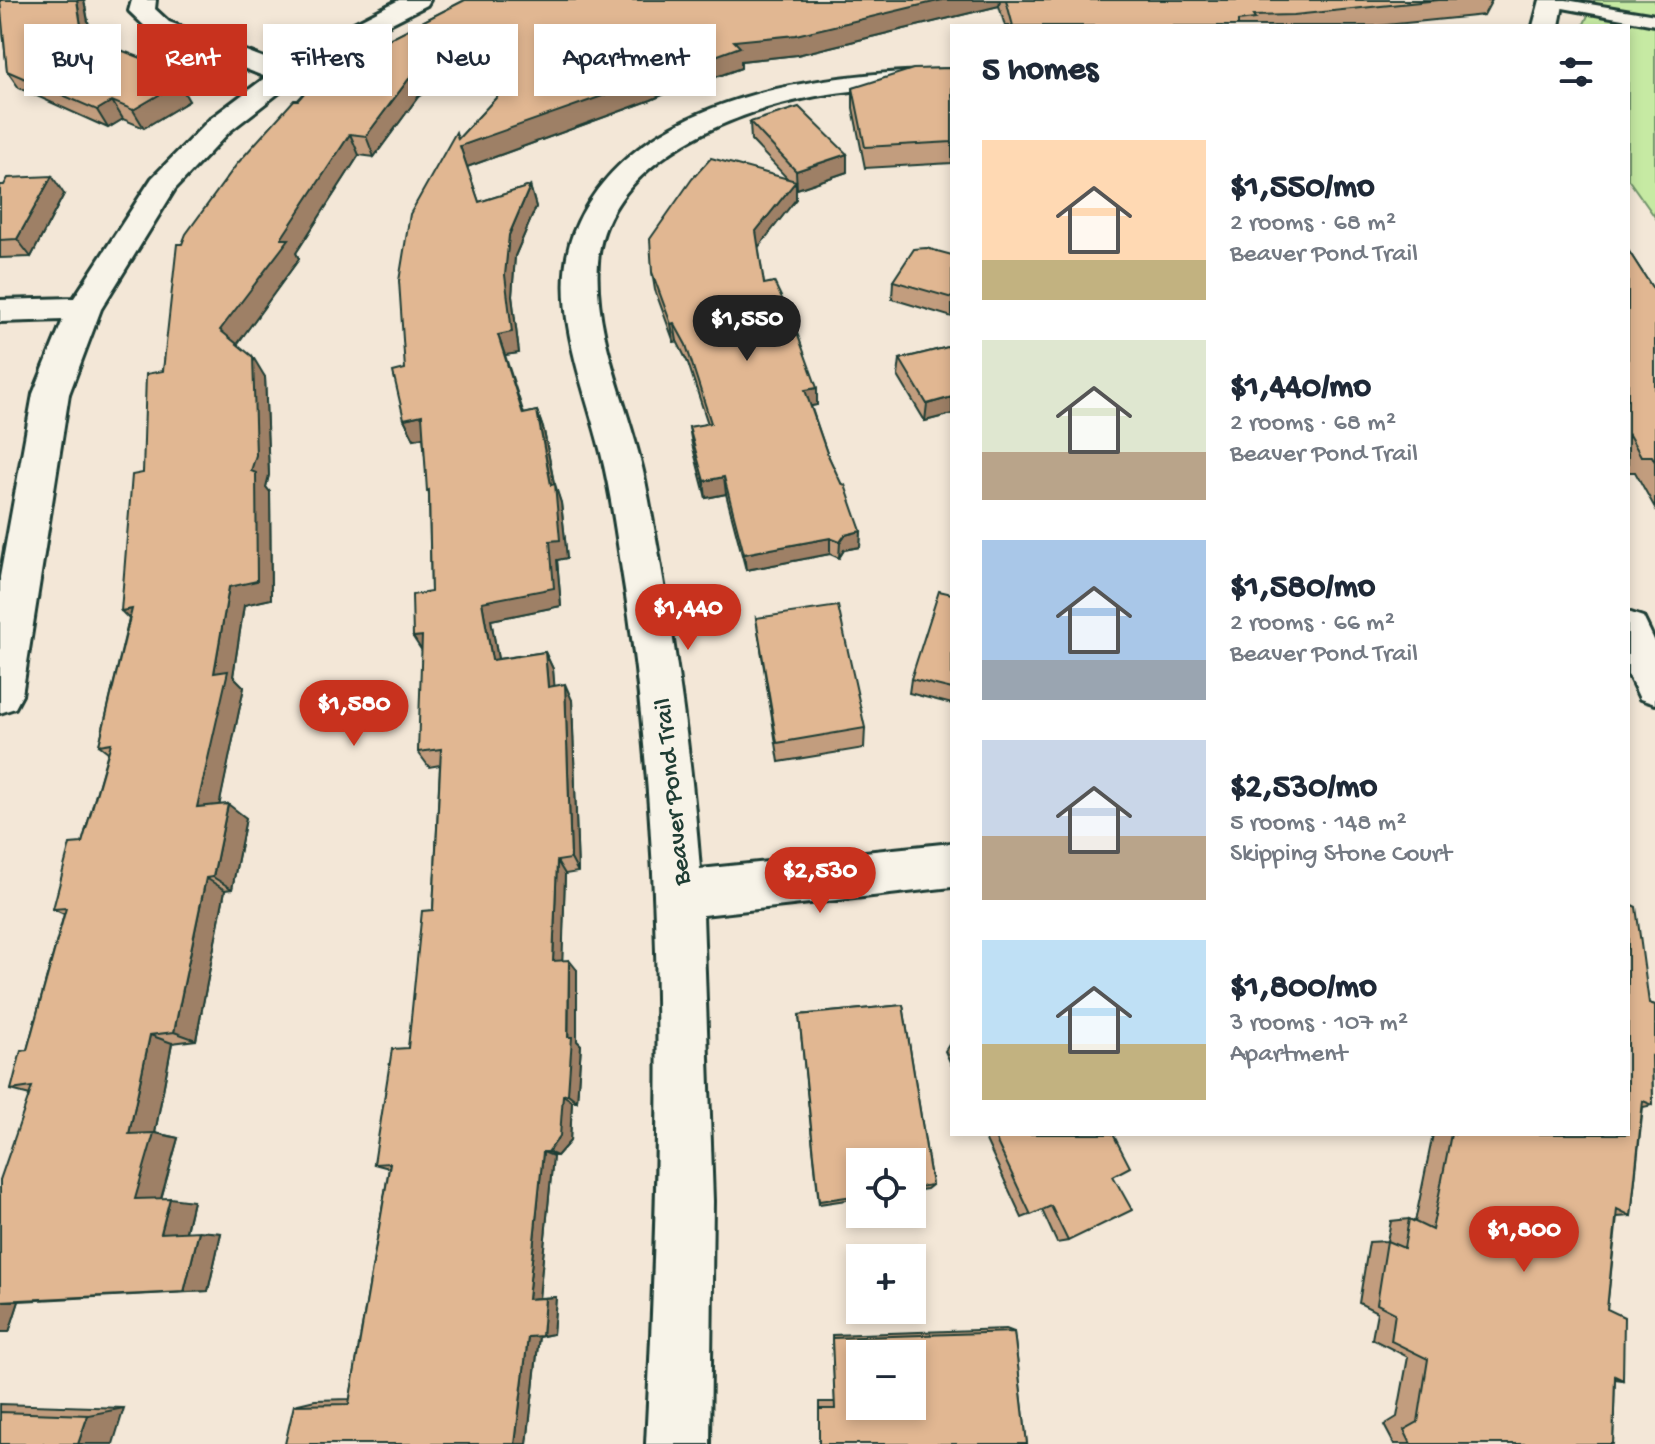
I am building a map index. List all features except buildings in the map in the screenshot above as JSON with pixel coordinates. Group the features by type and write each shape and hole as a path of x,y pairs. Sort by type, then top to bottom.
{"street":[{"path":"144,0 142,11 160,27 263,67"},
{"path":"371,24 418,0"},
{"name":"Beaver Pond Trail","path":"678,1444 685,1104 680,894 661,697 637,538 614,427 580,296 580,266 588,234 602,205 623,178 652,153 717,116 753,101 819,85 950,78"},
{"path":"0,695 51,394 84,309 163,184 220,125 263,92"},
{"path":"0,311 84,309"},
{"path":"1630,633 1655,686"},
{"path":"680,894 950,865"}],"lane":[{"path":"1550,9 1655,20"}],"green space":[{"path":"1595,0 1655,0 1655,217 1630,182 1630,24 1584,24"}]}
